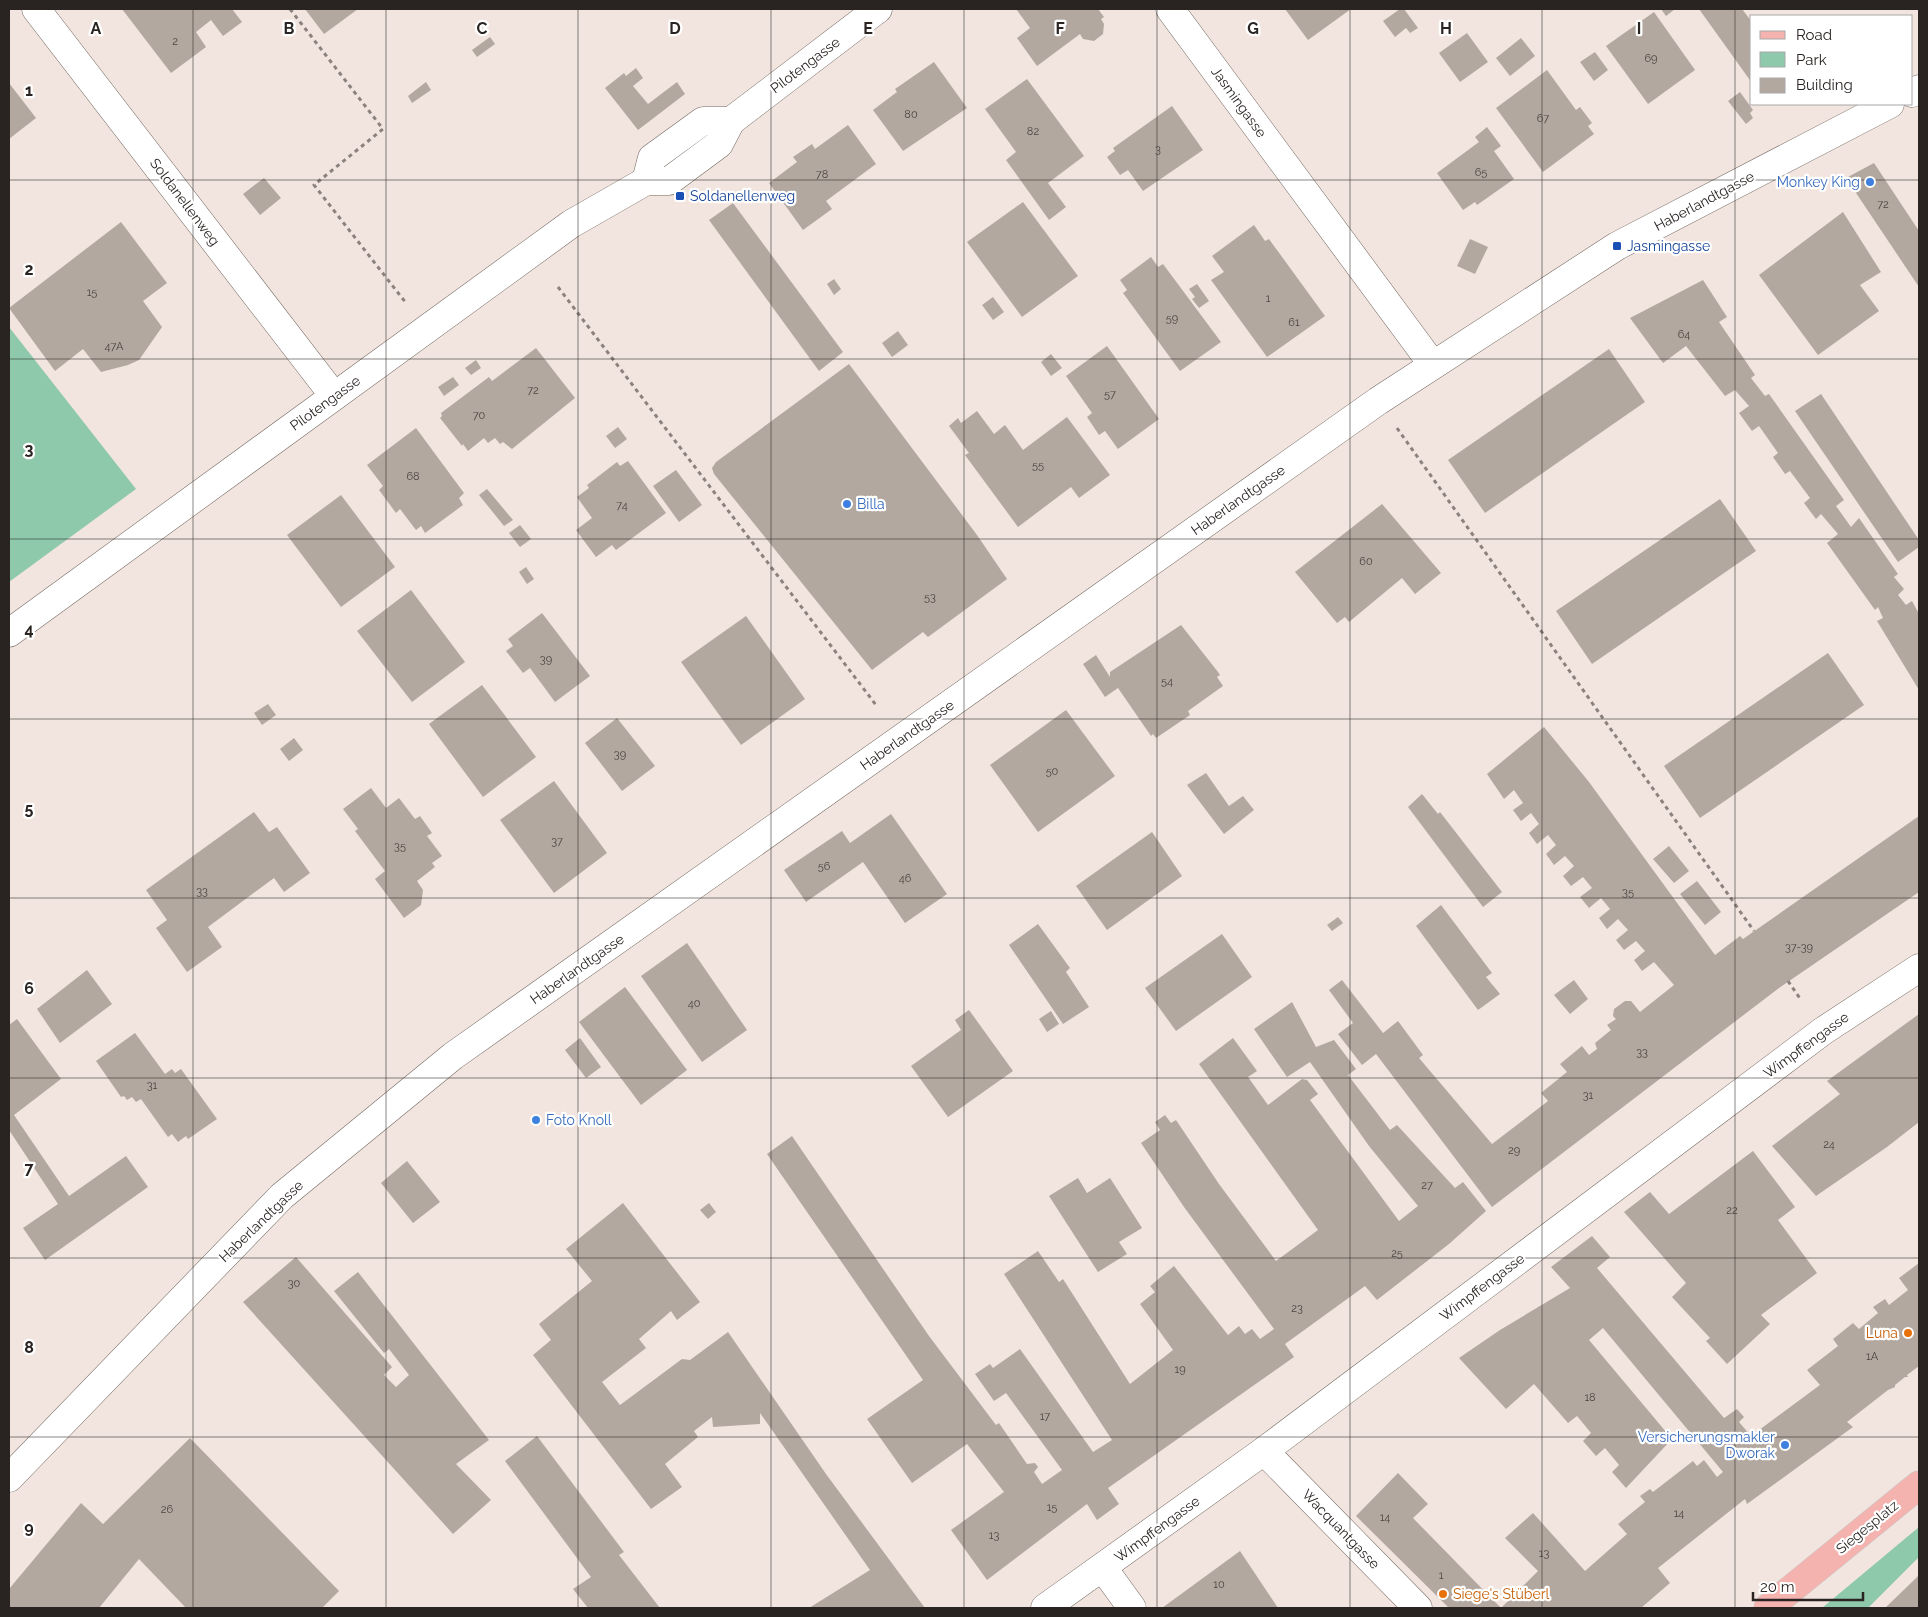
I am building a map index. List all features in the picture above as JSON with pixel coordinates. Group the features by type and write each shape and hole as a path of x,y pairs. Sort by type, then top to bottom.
{"main road":[{"name":"Siegesplatz","path":"1768,1608 1919,1485"}],"street":[{"name":"Soldanellenweg","path":"36,9 334,396"},
{"name":"Pilotengasse","path":"9,633 571,224 646,181 669,181 719,144 731,121 878,9"},
{"name":"Jasmingasse","path":"1170,9 1433,365"},
{"name":"Haberlandtgasse","path":"9,1477 282,1196 453,1056 1378,401 1616,246 1888,105"},
{"name":"Wimpffengasse","path":"1045,1608 1104,1568 1264,1451 1823,1031 1919,968"},
{"name":"Wacquantgasse","path":"1264,1451 1418,1608"},
{"path":"1104,1568 1132,1608"}],"path":[{"path":"290,9 383,129 314,185 426,330"},
{"path":"558,287 876,705"},
{"path":"1378,401 1754,931"},
{"path":"1788,981 1801,1000"}],"green space":[{"path":"9,327 136,489 9,582"},
{"path":"1919,1527 1919,1557 1868,1608 1822,1608"}],"building":[{"path":"122,9 232,9 242,22 223,36 211,20 196,32 206,47 171,73"},
{"path":"305,9 358,9 324,34"},
{"path":"1016,9 1098,9 1104,17 1101,19 1104,24 1103,34 1094,41 1083,39 1080,34 1037,66 1017,38 1030,28"},
{"path":"1285,9 1351,9 1308,40"},
{"path":"1400,9 1404,9 1418,28 1410,33 1406,28 1395,37 1383,21"},
{"path":"1661,9 1675,9 1666,16"},
{"path":"1699,9 1742,9 1750,19 1750,80"},
{"path":"1654,12 1695,70 1648,104 1606,46"},
{"path":"1467,33 1488,62 1460,82 1439,53"},
{"path":"490,37 495,44 477,57 472,50"},
{"path":"1521,38 1535,56 1510,76 1496,58"},
{"path":"1595,52 1608,70 1594,81 1580,62"},
{"path":"934,62 967,108 903,151 873,110 897,92 895,89"},
{"path":"636,68 643,78 633,86 648,104 677,82 685,94 638,130 605,88 624,73 626,76"},
{"path":"1547,70 1576,110 1580,107 1592,123 1588,126 1594,134 1543,172 1496,108"},
{"path":"1027,79 1084,156 1048,183 1066,207 1049,220 1006,160 1016,152 985,109"},
{"path":"426,82 431,90 412,103 408,96"},
{"path":"9,83 36,118 9,139"},
{"path":"1740,92 1753,110 1750,113 1753,118 1746,124 1728,101"},
{"path":"1172,106 1203,150 1143,191 1128,170 1120,175 1107,157 1115,151 1113,148"},
{"path":"848,125 876,164 826,201 832,209 803,230 769,183 797,162 793,157 812,144 815,149"},
{"path":"1487,127 1501,146 1494,151 1514,179 1477,205 1475,202 1463,210 1437,173 1479,142 1475,137"},
{"path":"1874,163 1919,231 1919,287 1846,178"},
{"path":"264,178 281,198 260,215 243,194"},
{"path":"1023,202 1078,276 1022,317 967,242"},
{"path":"733,203 843,352 819,371 709,220"},
{"path":"1843,212 1881,272 1860,285 1879,311 1818,355 1759,275"},
{"path":"121,222 167,283 143,301 162,327 139,360 128,365 101,372 83,349 55,371 9,308"},
{"path":"1254,225 1265,241 1269,239 1325,316 1267,357 1211,280 1224,272 1212,256"},
{"path":"1470,239 1488,247 1475,274 1457,266"},
{"path":"1151,257 1158,267 1163,264 1221,342 1180,371 1123,293 1127,290 1120,280"},
{"path":"834,279 841,289 834,295 827,284"},
{"path":"1703,280 1727,317 1719,322 1755,375 1751,378 1765,396 1769,394 1844,500 1836,506 1851,527 1859,518 1898,574 1894,577 1904,589 1898,595 1906,605 1912,601 1919,614 1919,690 1877,621 1883,618 1878,607 1875,610 1827,543 1838,534 1821,514 1816,519 1804,503 1810,498 1790,471 1785,474 1773,457 1778,453 1759,426 1752,431 1739,413 1749,406 1735,390 1725,396 1686,346 1663,363 1630,318"},
{"path":"1197,284 1209,301 1199,308 1192,299 1195,297 1189,289"},
{"path":"993,297 1004,312 993,320 982,305"},
{"path":"898,331 908,345 892,357 882,343"},
{"path":"1107,346 1159,419 1118,449 1105,431 1099,435 1087,417 1092,413 1066,376"},
{"path":"536,348 575,398 512,449 503,442 500,444 495,438 488,443 484,438 468,451 440,418 442,416 441,413 489,377 492,381"},
{"path":"1609,349 1645,402 1485,513 1448,460"},
{"path":"1051,354 1062,368 1051,376 1041,362"},
{"path":"476,360 481,368 471,375 465,368"},
{"name":"Billa","path":"849,364 977,535 1007,579 928,637 923,632 872,670 714,474 712,468 716,462"},
{"path":"453,377 459,385 444,396 438,387"},
{"path":"1821,394 1919,540 1919,547 1898,562 1795,411"},
{"path":"977,411 994,434 1005,425 1023,450 1067,417 1110,475 1079,498 1071,487 1018,527 965,455 969,453 949,426 958,418 961,423"},
{"path":"618,427 627,439 615,448 606,436"},
{"path":"416,428 464,493 459,498 463,505 425,533 421,526 416,530 400,509 396,513 379,490 383,486 367,465"},
{"path":"628,461 666,513 616,550 612,545 596,557 576,530 592,518 577,497 589,488 587,485 617,462 620,466"},
{"path":"676,470 702,505 679,522 653,486"},
{"path":"487,489 513,520 504,526 479,495"},
{"path":"341,495 395,567 341,607 287,535"},
{"path":"1720,499 1756,551 1592,664 1556,611"},
{"path":"1382,504 1441,573 1415,594 1402,578 1349,622 1345,617 1337,623 1295,572"},
{"path":"520,525 531,539 520,547 509,533"},
{"path":"526,567 534,579 527,584 519,572"},
{"path":"411,590 465,662 412,702 357,631"},
{"path":"542,613 590,676 555,702 530,668 523,673 506,651 513,646 508,639"},
{"path":"746,616 805,699 741,745 681,662"},
{"path":"1181,625 1218,672 1220,675 1217,677 1223,686 1188,711 1190,715 1156,738 1153,734 1151,736 1118,688 1105,697 1083,664 1096,655 1110,677 1110,672"},
{"path":"1828,653 1864,705 1700,818 1664,766"},
{"path":"482,685 536,757 483,797 429,724"},
{"path":"268,704 276,715 262,725 254,713"},
{"path":"1066,710 1115,776 1038,832 990,765"},
{"path":"617,718 655,766 622,791 585,743"},
{"path":"1544,727 1589,782 1715,955 1740,936 1743,939 1919,816 1919,892 1779,988 1492,1207 1376,1054 1362,1065 1338,1034 1353,1023 1329,990 1342,980 1383,1033 1398,1021 1423,1055 1419,1058 1492,1144 1548,1101 1541,1093 1567,1072 1560,1064 1582,1046 1589,1055 1597,1049 1595,1043 1611,1030 1607,1025 1616,1019 1613,1016 1614,1009 1625,1001 1631,1001 1640,1012 1674,985 1654,962 1642,971 1634,960 1645,951 1636,941 1624,950 1616,940 1628,930 1618,919 1607,929 1599,918 1610,909 1601,898 1589,908 1580,897 1592,888 1583,877 1571,886 1563,876 1574,866 1565,856 1554,865 1546,854 1556,845 1548,835 1537,844 1529,833 1539,824 1531,813 1521,821 1513,810 1523,803 1514,790 1504,799 1487,774"},
{"path":"294,738 303,750 289,761 280,749"},
{"path":"1206,773 1229,806 1243,796 1254,810 1224,834 1187,785"},
{"path":"554,781 607,853 554,893 500,820"},
{"path":"371,788 386,808 399,798 415,819 420,816 432,833 427,836 442,856 432,863 435,867 417,881 423,890 421,905 404,918 375,879 385,871 355,831 358,829 343,809"},
{"path":"1422,794 1438,814 1440,812 1502,892 1483,907 1408,807"},
{"path":"254,812 269,832 277,827 310,873 284,892 274,878 208,927 222,947 187,972 156,928 167,920 146,890"},
{"path":"891,814 947,894 905,923 863,862 806,902 784,870 842,831 850,843"},
{"path":"1152,832 1182,876 1107,930 1076,886"},
{"path":"1669,846 1689,871 1674,883 1653,859"},
{"path":"1697,881 1721,912 1705,925 1680,894"},
{"path":"1441,905 1492,973 1486,977 1500,994 1478,1010 1416,926"},
{"path":"1338,917 1343,923 1332,931 1327,925"},
{"path":"1038,924 1070,968 1066,972 1089,1007 1063,1024 1009,945"},
{"path":"1222,934 1252,977 1176,1031 1145,988"},
{"path":"687,943 747,1030 702,1062 641,976"},
{"path":"87,970 112,1004 60,1043 37,1009"},
{"path":"1574,980 1588,999 1570,1014 1554,995"},
{"path":"625,987 687,1070 641,1105 579,1022"},
{"path":"1292,1002 1316,1047 1334,1040 1356,1069 1348,1075 1390,1130 1397,1125 1455,1188 1463,1182 1486,1211 1449,1244 1377,1300 1365,1286 1285,1344 1294,1357 1108,1488 1119,1504 1097,1520 1087,1504 987,1580 951,1530 1004,1492 967,1444 912,1483 867,1419 923,1380 767,1154 792,1136 929,1336 996,1425 999,1423 1027,1464 1035,1463 1038,1467 1034,1472 1042,1484 1062,1470 1006,1393 994,1401 975,1374 990,1364 993,1368 1020,1349 1093,1452 1112,1440 1004,1274 1038,1251 1059,1282 1063,1279 1130,1384 1173,1350 1140,1304 1155,1292 1150,1286 1174,1266 1228,1335 1239,1326 1245,1334 1252,1329 1260,1339 1274,1329 1184,1207 1141,1143 1160,1130 1155,1122 1165,1115 1171,1123 1176,1120 1219,1184 1276,1261 1318,1230 1199,1064 1233,1038 1257,1071 1248,1077 1268,1105 1302,1079 1307,1080 1318,1094 1310,1100 1399,1221 1418,1206 1369,1146 1310,1062 1287,1077 1254,1029"},
{"path":"969,1010 1013,1071 948,1117 911,1066 961,1030 955,1020"},
{"path":"1051,1011 1059,1024 1047,1032 1039,1019"},
{"path":"1919,1014 1919,1122 1887,1147 1816,1196 1772,1146 1840,1094 1827,1081"},
{"path":"17,1019 61,1079 14,1115 69,1196 126,1156 148,1187 45,1260 23,1228 58,1204 9,1130 9,1025"},
{"path":"135,1033 165,1074 172,1069 175,1073 181,1069 217,1119 188,1139 186,1136 178,1142 172,1134 168,1137 141,1099 136,1102 132,1097 127,1100 124,1096 121,1097 96,1061"},
{"path":"580,1038 601,1067 586,1078 565,1050"},
{"path":"1753,1151 1795,1207 1778,1220 1817,1273 1761,1315 1770,1324 1727,1364 1706,1341 1710,1338 1672,1297 1686,1283 1624,1212 1650,1192 1669,1214"},
{"path":"407,1161 440,1202 413,1223 381,1183"},
{"path":"1078,1178 1087,1193 1110,1178 1142,1228 1119,1242 1127,1254 1098,1272 1049,1196"},
{"path":"623,1203 700,1302 677,1320 671,1311 639,1339 646,1348 602,1382 620,1405 682,1359 690,1360 728,1332 826,1474 925,1608 809,1608 870,1570 760,1413 760,1424 713,1427 712,1417 694,1431 698,1437 665,1464 682,1487 651,1509 533,1355 551,1340 539,1324 592,1281 566,1249"},
{"path":"709,1203 716,1212 708,1219 700,1210"},
{"path":"1592,1236 1610,1257 1597,1268 1724,1418 1737,1409 1744,1417 1739,1422 1751,1436 1820,1385 1807,1370 1838,1346 1833,1339 1853,1323 1859,1329 1878,1313 1873,1307 1885,1299 1889,1305 1908,1290 1899,1278 1919,1263 1919,1366 1907,1375 1908,1377 1905,1377 1895,1387 1888,1390 1847,1422 1853,1427 1747,1504 1745,1499 1658,1568 1670,1583 1641,1608 1501,1608 1538,1571 1505,1538 1533,1513 1585,1571 1627,1534 1618,1524 1645,1502 1640,1496 1650,1489 1653,1492 1693,1461 1697,1466 1704,1460 1717,1477 1723,1472 1603,1328 1589,1340 1672,1439 1626,1488 1612,1472 1619,1465 1605,1448 1596,1456 1583,1441 1591,1433 1577,1416 1568,1423 1534,1384 1506,1409 1459,1358 1500,1330 1570,1288 1551,1267"},
{"path":"296,1257 392,1367 384,1375 396,1387 409,1375 389,1349 384,1353 334,1291 358,1272 489,1440 456,1464 491,1500 453,1534 243,1302"},
{"path":"537,1436 624,1552 619,1555 660,1608 588,1608 573,1589 591,1577 505,1461"},
{"path":"190,1438 339,1591 322,1608 186,1608 139,1559 99,1608 9,1608 9,1589 81,1503 103,1524"},
{"path":"1398,1473 1428,1504 1413,1518 1501,1608 1449,1608 1356,1516"},
{"path":"1240,1551 1278,1608 1162,1608"},
{"path":"1919,1575 1919,1608 1885,1608 1912,1582"}],"place":[{"name":"Monkey King","path":"1870,182"},
{"name":"Soldanellenweg","path":"680,196"},
{"name":"Jasmingasse","path":"1617,246"},
{"name":"Billa","path":"847,504"},
{"name":"Foto Knoll","path":"536,1120"},
{"name":"Luna","path":"1908,1333"},
{"name":"Versicherungsmakler Dworak","path":"1785,1445"},
{"name":"Siege's Stüberl","path":"1443,1594"}]}
